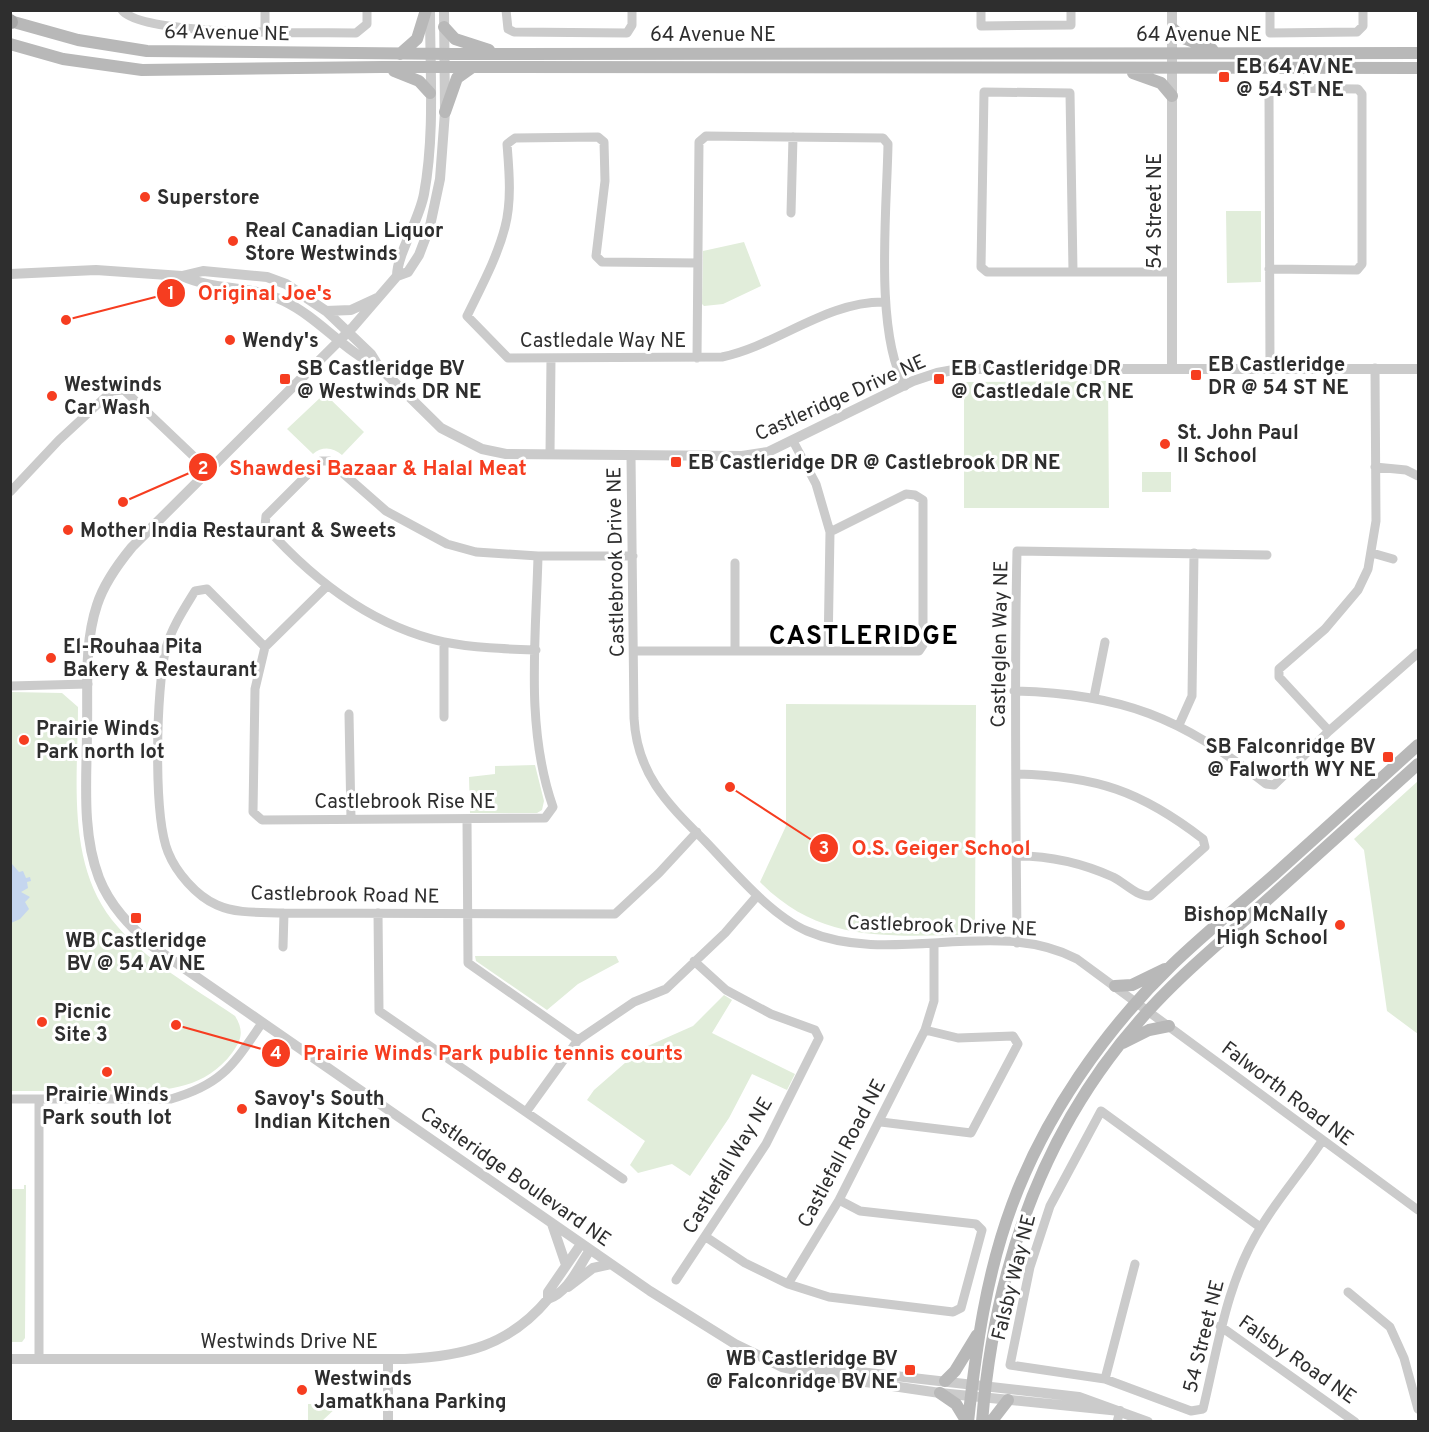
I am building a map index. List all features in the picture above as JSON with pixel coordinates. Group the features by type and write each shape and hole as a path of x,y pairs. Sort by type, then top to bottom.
{"main road":[{"path":"400,54 417,39 428,10"},
{"name":"64 Avenue NE","path":"11,21 78,40 147,51 400,54 1419,52"},
{"path":"444,27 455,39 505,54"},
{"path":"1173,29 1198,45 1228,54"},
{"name":"64 Avenue NE","path":"10,44 63,59 142,70 382,67 1419,68"},
{"path":"382,67 412,77 430,93"},
{"path":"445,112 457,78 471,68"},
{"path":"1118,69 1161,83 1173,96"},
{"path":"968,1422 1024,1212 1064,1129 1143,1007 1171,966 1419,745"},
{"path":"982,1422 978,1391 978,1334 997,1251 1012,1204 1029,1164 1073,1085 1107,1039 1199,961 1419,764"},
{"path":"1403,778 1419,774"},
{"path":"1115,986 1132,985 1171,966"},
{"path":"1120,1045 1149,1030 1169,1026"},
{"path":"968,1422 942,1387 978,1334"},
{"path":"992,1422 1008,1400"}],"street":[{"path":"122,10 150,24 266,32 356,33 366,24 367,10"},
{"path":"266,10 266,32"},
{"name":"Castleridge Boulevard NE","path":"428,10 430,54 428,159 419,215 397,264 397,276 383,296 132,547 106,585 97,605 91,632 88,684 87,819 92,854 108,898 126,921 152,945 586,1247 709,1329 761,1356 816,1367 978,1391"},
{"name":"Castleridge Boulevard NE","path":"397,276 408,272 419,255 430,226 440,180 445,112 444,10"},
{"path":"506,10 508,29 514,32 616,33 630,31 632,10"},
{"path":"981,10 981,26 1071,24 1071,10"},
{"name":"54 Street NE","path":"1172,10 1172,368"},
{"path":"1270,10 1270,33 1319,33 1357,32 1363,26 1363,10"},
{"path":"1269,269 1357,270 1362,264 1362,94 1358,89 1273,88 1269,93 1269,269 1270,368"},
{"path":"1073,271 1070,93 984,92 981,267 987,272 1172,272"},
{"name":"Castledale Way NE","path":"697,263 602,262 596,256 604,192 604,142 598,136 515,138 507,144 509,183 505,225 489,272 467,316 508,358 697,358 742,353 846,306 885,302"},
{"path":"697,358 699,141 706,136 883,138 888,144 885,302 893,355 904,386"},
{"path":"791,213 793,137"},
{"path":"10,274 96,270 182,276 203,271 267,278 300,292 326,311 343,336"},
{"path":"182,276 200,284 247,288 267,293 343,336"},
{"path":"326,311 351,310 383,296"},
{"name":"Castleridge Drive NE","path":"343,336 367,362 379,367 441,428 460,440 482,449 506,454 742,456 768,452 904,386 937,373 959,369 1419,369"},
{"path":"549,454 551,358"},
{"path":"1329,731 1279,677 1279,669 1325,629 1358,590 1372,553 1376,521 1375,368"},
{"path":"10,492 59,440 112,391 124,390 208,470"},
{"path":"793,441 816,484 830,531 828,651"},
{"name":"Castlebrook Drive NE","path":"632,456 634,718 640,754 647,774 697,832 757,896 806,931 844,941 889,945 1017,943 1059,949 1143,1007"},
{"path":"536,650 489,648 444,642 381,619 327,587 290,555 265,526 266,516 321,461 329,461 386,511 447,544 476,552 537,556 633,556"},
{"path":"1375,467 1406,470 1419,476"},
{"path":"635,651 919,651 923,645 923,500 915,495 906,494 830,531"},
{"name":"Castleglen Way NE","path":"1017,943 1018,856 1014,691 1017,551 1194,553"},
{"path":"1179,725 1192,696 1194,553 1267,555"},
{"path":"1372,553 1394,559"},
{"name":"Castlebrook Rise NE","path":"265,647 255,689 253,812 262,820 545,818 554,807 543,777 534,706 537,556"},
{"path":"735,563 735,651"},
{"path":"265,647 327,587"},
{"name":"Castlebrook Road NE","path":"265,647 207,589 195,591 177,620 163,665 160,693 160,816 168,853 192,887 215,904 239,911 284,913 615,914 659,873 697,832"},
{"path":"444,642 444,717"},
{"path":"1094,697 1105,642"},
{"path":"1014,691 1094,697 1179,725 1224,752 1266,784 1274,785 1329,731 1419,653"},
{"path":"10,686 88,684"},
{"path":"349,714 351,819"},
{"path":"1017,774 1058,775 1090,780 1128,793 1167,811 1203,839 1205,847 1150,896 1143,896 1116,878 1082,864 1047,856 1018,856"},
{"path":"467,820 468,963 578,1040"},
{"path":"526,1112 578,1040 626,1007 666,989 757,896"},
{"path":"283,947 284,913"},
{"path":"378,913 379,1011 623,1179"},
{"name":"Castlefall Road NE","path":"788,1284 839,1200 881,1122 925,1030 934,1001 934,943"},
{"name":"Castlefall Way NE","path":"676,1280 766,1144 819,1038 815,1030 771,1014 726,990 694,961"},
{"name":"Falworth Road NE","path":"1143,1007 1322,1141 1419,1210"},
{"path":"10,1099 171,1098 193,1093 231,1068 262,1023"},
{"path":"881,1122 971,1132 1018,1044 1013,1036 958,1038 925,1030"},
{"path":"39,1099 39,1359"},
{"name":"Falsby Way NE","path":"1191,1411 1105,1379 1010,1365 1030,1267 1050,1206 1101,1112 1260,1227"},
{"name":"54 Street NE","path":"1191,1411 1203,1409 1220,1326 1238,1273 1260,1227 1322,1141"},
{"path":"706,1237 745,1263 788,1284 829,1297 953,1312 961,1308 982,1230 976,1224 860,1211 839,1200"},
{"path":"550,1221 560,1242 566,1266"},
{"name":"Westwinds Drive NE","path":"10,1359 388,1359 442,1357 469,1352 514,1331 532,1317 548,1299 557,1296 565,1288 586,1247"},
{"name":"Westwinds Drive NE","path":"548,1299 548,1292 566,1266 586,1247"},
{"path":"565,1288 574,1285 593,1268 611,1264"},
{"path":"1105,1379 1135,1264"},
{"path":"1348,1292 1390,1327 1404,1358 1419,1409"},
{"name":"Falsby Road NE","path":"1220,1326 1355,1422"},
{"path":"388,1359 388,1422"},
{"path":"978,1391 1008,1400 1148,1422"},
{"path":"978,1391 1079,1397 1119,1416"}],"green space":[{"path":"1226,211 1261,211 1261,282 1227,283"},
{"path":"744,242 761,286 723,304 704,306 702,304 703,251"},
{"path":"1108,381 1109,508 964,508 964,382"},
{"path":"326,395 364,432 342,455 328,448 313,454 287,429 322,396"},
{"path":"1142,472 1171,472 1171,492 1142,492"},
{"path":"11,692 62,693 78,707 78,818 87,872 97,897 112,920 139,948 235,1016 238,1021 241,1035 235,1048 219,1067 204,1078 188,1084 153,1091 11,1091"},
{"path":"786,704 976,705 975,935 888,935 860,933 834,927 809,917 784,903 760,882 786,826"},
{"path":"535,765 544,801 542,810 537,813 470,813 469,777 495,774 495,766"},
{"path":"1418,781 1418,1034 1387,1011 1364,850 1354,839"},
{"path":"475,956 616,956 619,962 578,984 547,1010 476,961"},
{"path":"724,995 732,1000 712,1033 795,1074 787,1090 752,1074 729,1118 690,1176 672,1164 638,1173 630,1165 645,1141 587,1100 594,1090 641,1049 693,1026"},
{"path":"26,1185 25,1338 22,1342 11,1342 11,1189 24,1189"},
{"path":"308,1404 337,1404 337,1407 322,1421 308,1421"}],"water":[{"path":"12,864 19,872 23,871 26,878 30,877 31,881 27,882 28,888 21,892 30,897 25,902 29,909 20,919 11,923"}],"place":[{"name":"EB 64 AV NE @ 54 ST NE","path":"1224,77"},
{"name":"Superstore","path":"145,197"},
{"name":"Real Canadian Liquor Store Westwinds","path":"233,241"},
{"name":"Original Joe's","path":"66,320"},
{"name":"Wendy's","path":"230,340"},
{"name":"EB Castleridge DR @ 54 ST NE","path":"1196,375"},
{"name":"SB Castleridge BV @ Westwinds DR NE","path":"285,379"},
{"name":"EB Castleridge DR @ Castledale CR NE","path":"939,379"},
{"name":"Westwinds Car Wash","path":"52,396"},
{"name":"St. John Paul II School","path":"1165,444"},
{"name":"EB Castleridge DR @ Castlebrook DR NE","path":"676,462"},
{"name":"Shawdesi Bazaar & Halal Meat","path":"123,502"},
{"name":"Mother India Restaurant & Sweets","path":"68,530"},
{"name":"El-Rouhaa Pita Bakery & Restaurant","path":"51,658"},
{"name":"Prairie Winds Park north lot","path":"24,740"},
{"name":"SB Falconridge BV @ Falworth WY NE","path":"1388,757"},
{"name":"O.S. Geiger School","path":"730,787"},
{"name":"WB Castleridge BV @ 54 AV NE","path":"136,918"},
{"name":"Bishop McNally High School","path":"1340,925"},
{"name":"Picnic Site 3","path":"42,1022"},
{"name":"Prairie Winds Park public tennis courts","path":"176,1025"},
{"name":"Prairie Winds Park south lot","path":"107,1072"},
{"name":"Savoy's South Indian Kitchen","path":"242,1109"},
{"name":"WB Castleridge BV @ Falconridge BV NE","path":"910,1370"},
{"name":"Westwinds Jamatkhana Parking","path":"302,1390"}],"district":[{"name":"CASTLERIDGE","path":"864,635"}]}
